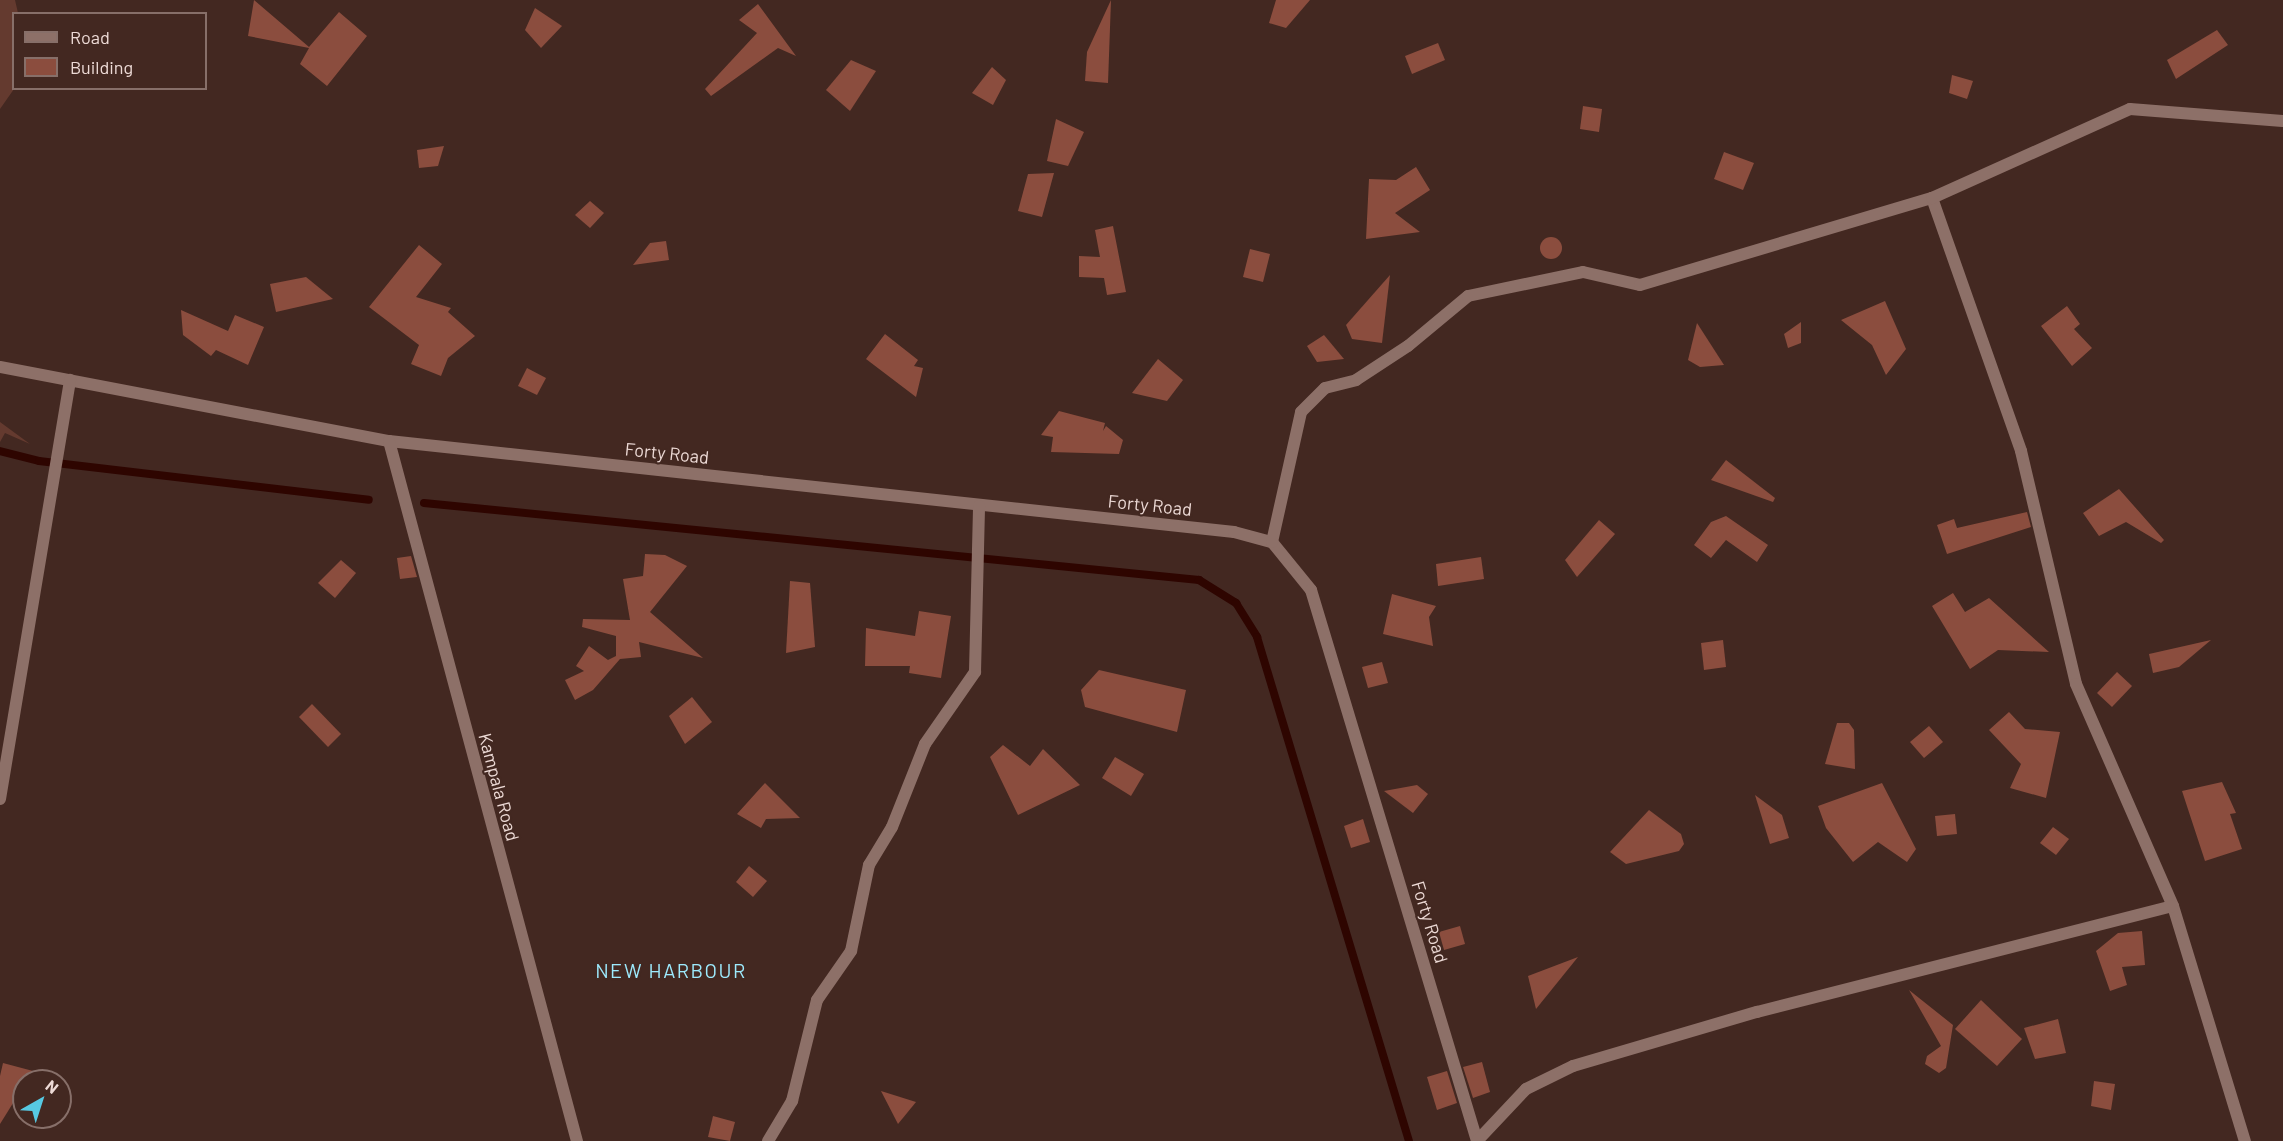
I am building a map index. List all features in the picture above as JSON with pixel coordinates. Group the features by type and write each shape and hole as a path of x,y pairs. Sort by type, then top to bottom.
{"street":[{"path":"1272,542 1301,412 1325,388 1356,380 1408,346 1468,296 1583,272 1640,285 1932,198 2130,109 2283,121"},
{"path":"1932,198 2021,451 2076,684 2173,906 2245,1141"},
{"name":"Forty Road","path":"0,367 389,441 1234,532 1272,542 1311,590 1477,1141"},
{"path":"0,799 51,480 62,440 70,380"},
{"name":"Kampala Road","path":"389,441 577,1141"},
{"path":"768,1141 792,1101 817,1000 851,951 869,865 892,826 925,744 975,672 979,506"},
{"path":"1477,1141 1526,1089 1573,1066 1757,1012 2173,906"}],"shaded area":[{"path":"0,0 15,0 18,12 12,12 13,90 0,109"},
{"path":"0,422 30,444 5,433 0,442"}],"building":[{"path":"254,0 309,47 339,12 367,36 327,86 300,64 309,48 248,36"},
{"path":"1111,0 1108,83 1085,81 1087,52"},
{"path":"1276,0 1310,0 1286,28 1269,23"},
{"path":"758,4 796,56 778,48 711,96 705,89 757,33 739,20"},
{"path":"535,8 562,26 541,48 525,30"},
{"path":"2217,30 2228,45 2176,79 2167,60"},
{"path":"1438,43 1445,60 1412,74 1405,56"},
{"path":"851,60 876,71 850,111 826,90"},
{"path":"992,67 1006,80 993,105 972,93"},
{"path":"1952,75 1973,81 1967,99 1949,93"},
{"path":"1583,106 1602,109 1599,132 1580,129"},
{"path":"1056,119 1084,132 1068,166 1047,161"},
{"path":"444,146 438,166 419,168 417,150"},
{"path":"1724,152 1754,163 1743,190 1714,179"},
{"path":"1416,167 1430,190 1395,213 1420,232 1366,239 1369,179 1396,180"},
{"path":"1054,173 1042,217 1018,211 1028,174"},
{"path":"590,201 604,213 590,228 575,215"},
{"path":"1113,226 1126,292 1107,295 1104,278 1079,277 1079,256 1100,257 1095,230"},
{"path":"1551,237 1559,240 1562,248 1559,256 1551,259 1543,256 1540,248 1543,240"},
{"path":"666,241 669,260 633,265 650,243"},
{"path":"419,245 442,264 416,297 451,308 448,312 475,336 448,358 441,376 411,364 419,345 369,307"},
{"path":"1250,249 1270,254 1263,282 1243,277"},
{"path":"1390,275 1382,343 1352,339 1346,325"},
{"path":"306,277 333,299 276,312 270,284"},
{"path":"1885,301 1906,349 1886,375 1872,345 1841,320"},
{"path":"2067,306 2080,324 2074,329 2092,348 2072,366 2041,326"},
{"path":"181,310 228,331 235,315 264,327 248,365 216,350 211,356 183,335"},
{"path":"1801,322 1801,343 1788,348 1784,334"},
{"path":"1697,323 1724,365 1700,367 1688,360"},
{"path":"885,334 918,360 914,366 923,368 916,397 866,359"},
{"path":"1324,335 1344,359 1317,362 1307,346"},
{"path":"1158,359 1183,380 1167,401 1132,393"},
{"path":"527,368 546,378 537,395 518,386"},
{"path":"1059,411 1105,423 1103,431 1106,426 1123,440 1119,454 1051,452 1053,437 1041,435"},
{"path":"1726,460 1775,498 1773,502 1711,480"},
{"path":"2119,489 2164,540 2161,543 2126,522 2099,536 2083,513"},
{"path":"2027,512 2031,527 1947,554 1937,525 1954,519 1957,528"},
{"path":"1726,516 1768,545 1757,562 1726,540 1711,558 1694,545 1711,522"},
{"path":"1599,520 1615,534 1577,577 1565,560"},
{"path":"645,554 665,555 687,566 650,612 703,658 639,642 641,657 620,659 593,690 575,700 565,680 584,671 576,666 589,646 608,660 616,656 616,636 582,627 583,619 630,620 623,579 643,576"},
{"path":"411,556 417,577 400,579 397,558"},
{"path":"1481,557 1484,579 1438,586 1436,564"},
{"path":"341,560 356,573 335,598 318,583"},
{"path":"790,581 810,583 815,647 786,653"},
{"path":"1953,593 1965,612 1989,598 2049,652 1998,650 1970,669 1932,606"},
{"path":"1392,594 1436,606 1429,617 1433,646 1383,634"},
{"path":"919,611 951,616 941,678 909,673 910,666 865,666 866,628 915,636"},
{"path":"1723,640 1726,667 1704,670 1701,643"},
{"path":"2211,640 2179,667 2153,673 2149,654"},
{"path":"1382,662 1388,683 1368,688 1362,667"},
{"path":"1099,670 1186,690 1177,732 1085,707 1081,690"},
{"path":"2117,672 2132,686 2112,707 2097,693"},
{"path":"692,697 712,722 685,744 669,716"},
{"path":"312,704 341,734 328,747 299,717"},
{"path":"2009,712 2025,729 2060,732 2046,798 2010,788 2021,764 1989,730"},
{"path":"1837,723 1849,723 1854,730 1855,769 1825,764"},
{"path":"1929,726 1943,742 1924,758 1910,742"},
{"path":"1003,745 1030,766 1043,749 1080,785 1018,815 990,757"},
{"path":"1115,757 1144,774 1131,796 1102,778"},
{"path":"2222,782 2236,813 2230,814 2242,849 2205,861 2182,791"},
{"path":"765,783 800,818 766,819 761,828 737,814"},
{"path":"1882,783 1916,849 1907,862 1878,842 1853,862 1826,828 1818,806"},
{"path":"1417,785 1428,794 1413,813 1384,791"},
{"path":"1755,795 1782,815 1789,838 1770,844"},
{"path":"1649,810 1681,834 1684,844 1679,851 1626,864 1610,852"},
{"path":"1955,814 1957,834 1937,836 1935,816"},
{"path":"1363,819 1370,842 1351,848 1344,826"},
{"path":"2053,827 2069,839 2056,855 2040,843"},
{"path":"749,866 767,881 753,897 736,882"},
{"path":"1460,926 1465,944 1444,950 1439,932"},
{"path":"2142,931 2145,965 2122,967 2127,985 2110,991 2096,951 2118,933"},
{"path":"1578,957 1536,1009 1528,976"},
{"path":"1909,990 1953,1025 1946,1068 1939,1073 1925,1064 1927,1056 1941,1046"},
{"path":"1981,1000 2022,1039 1997,1066 1955,1029"},
{"path":"2058,1019 2066,1053 2035,1059 2024,1028"},
{"path":"1482,1062 1490,1092 1473,1098 1463,1067"},
{"path":"3,1063 26,1069 12,1069 12,1105 0,1124 0,1076"},
{"path":"1447,1071 1457,1103 1437,1110 1427,1077"},
{"path":"2094,1081 2115,1084 2111,1110 2091,1106"},
{"path":"881,1091 916,1102 898,1124"},
{"path":"713,1116 735,1122 730,1141 708,1137"}],"waterway":[{"path":"0,451 39,461 369,500"},
{"path":"424,503 1199,580 1236,603 1257,637 1409,1141"}],"district":[{"name":"NEW HARBOUR","path":"671,970"}]}
